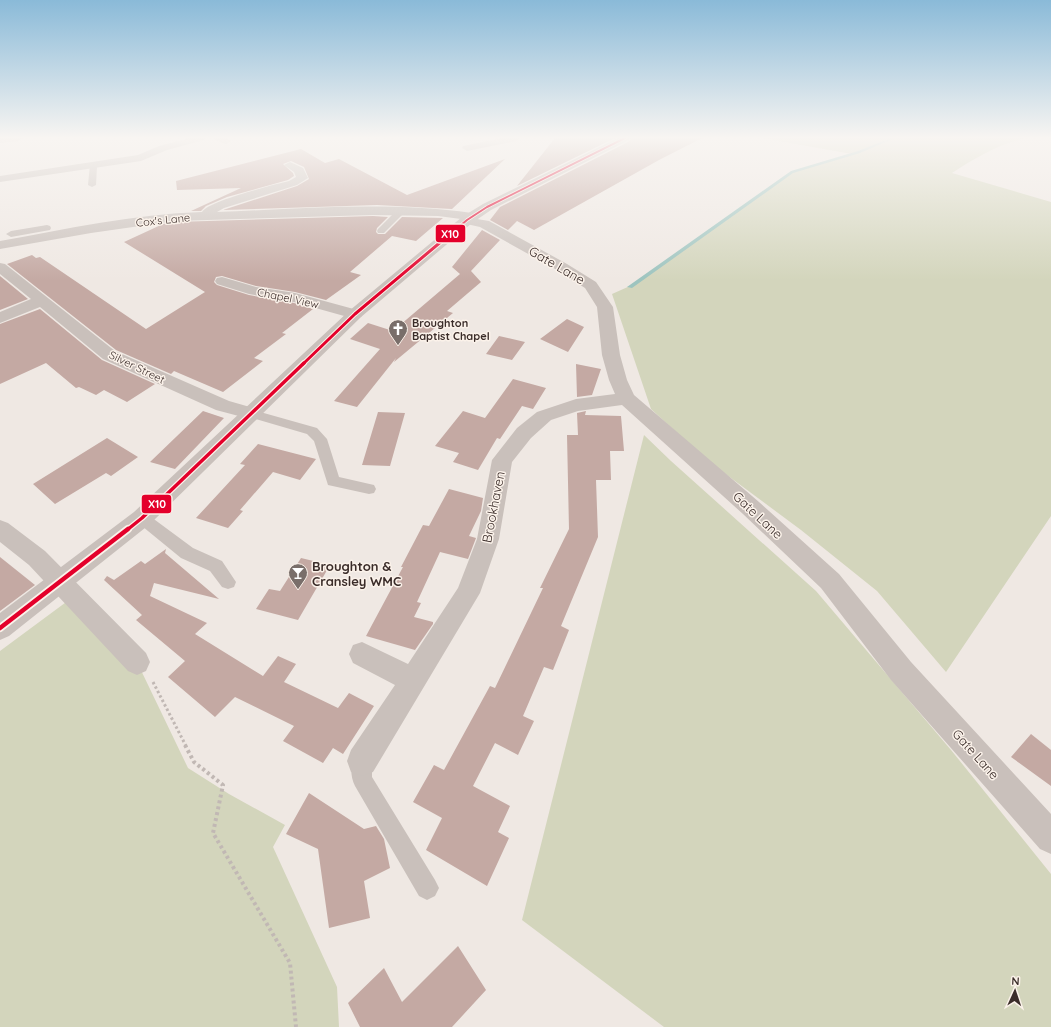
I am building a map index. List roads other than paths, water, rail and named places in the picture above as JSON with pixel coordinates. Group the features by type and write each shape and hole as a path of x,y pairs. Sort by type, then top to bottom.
{"street":[{"path":"206,216 209,210 220,205 283,186"},
{"path":"0,628 142,518 355,314 470,218 487,207 529,186"},
{"name":"Cox's Lane","path":"0,245 145,221 206,216 438,212 470,218"},
{"name":"Gate Lane","path":"470,218 484,224 592,285 605,307 612,355 618,380 626,398 751,508 830,581 901,671 1051,838"},
{"name":"Silver Street","path":"0,267 109,355 223,406 250,413"},
{"name":"Chapel View","path":"222,281 254,291 295,298 355,314"},
{"path":"0,318 42,300"},
{"name":"Brookhaven","path":"362,761 468,593 488,539 502,460 524,433 544,416 576,405 626,398"},
{"path":"0,529 37,558 137,662"},
{"path":"362,654 413,680"}],"lane":[{"path":"381,231 400,212"},
{"path":"6,235 47,228"},
{"path":"250,413 312,431 320,439 333,481 369,489"},
{"path":"142,518 187,553 216,566 228,582"},
{"path":"362,761 362,780 427,888"}],"waterway":[{"path":"630,287 772,186"}],"place":[{"name":"Broughton Baptist Chapel","path":"398,346"},
{"name":"Broughton & Cransley WMC","path":"298,590"}]}
